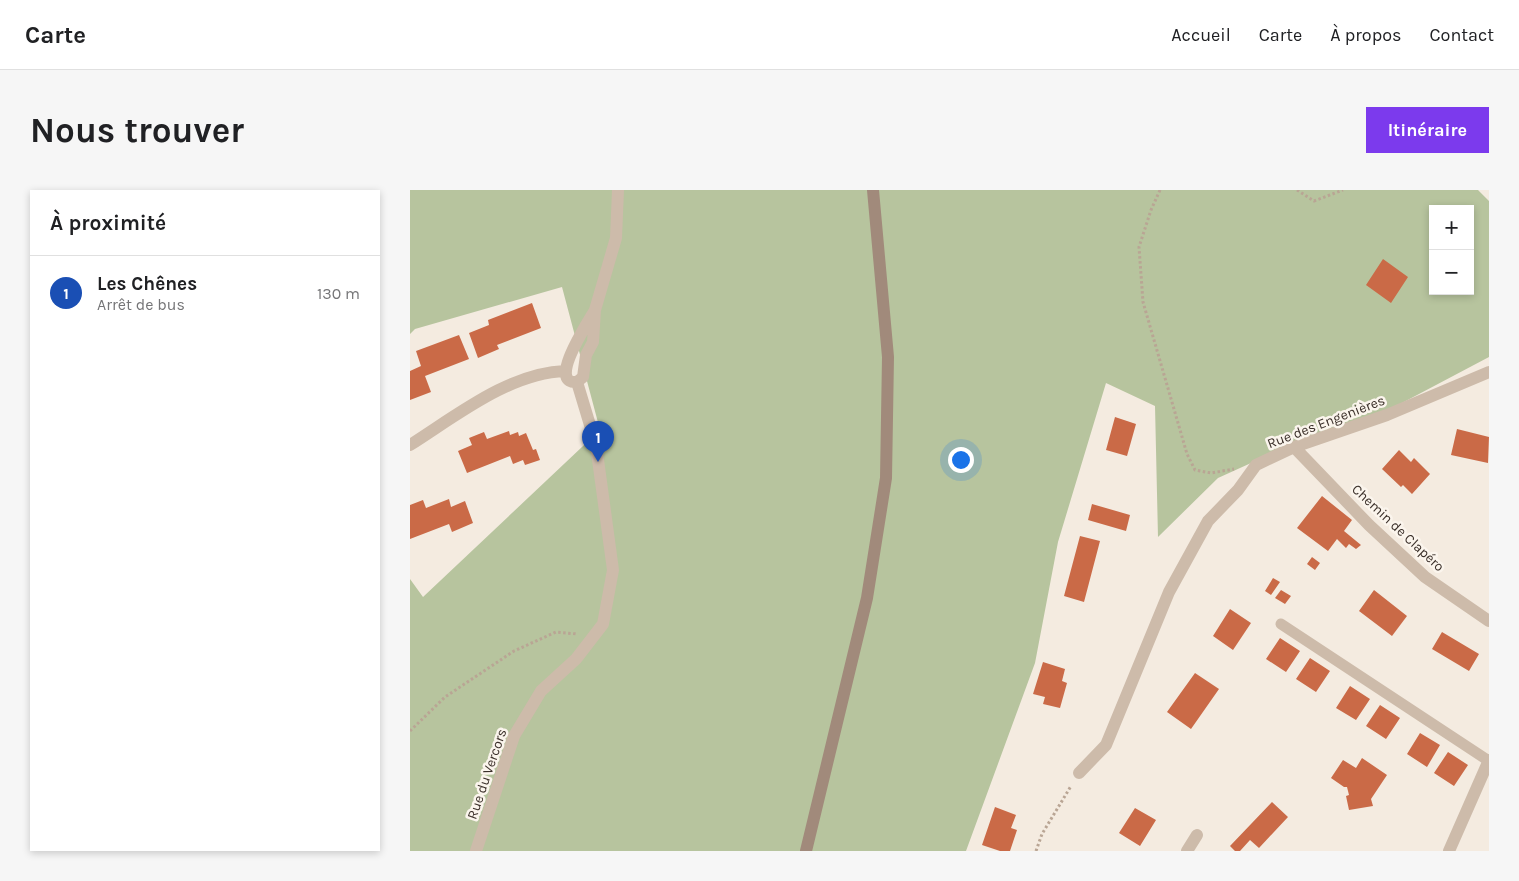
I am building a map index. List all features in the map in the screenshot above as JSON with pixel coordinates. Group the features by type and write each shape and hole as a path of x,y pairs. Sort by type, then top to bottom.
{"main road":[{"path":"806,851 866,598 886,478 888,357 873,190"}],"street":[{"path":"595,310 574,346 565,369 566,378 569,381 577,382 582,377 586,355 593,342 595,310 616,238 618,190"},
{"path":"410,445 499,388 551,371 565,369 574,364 580,366 583,370"},
{"name":"Rue des Engenières","path":"1079,773 1106,745 1169,592 1208,521 1238,490 1256,465 1294,447 1387,415 1489,372"},
{"name":"Rue du Vercors","path":"476,851 514,736 540,691 576,660 603,624 613,570 596,445 577,382"},
{"name":"Chemin de Clapéro","path":"1294,447 1369,525 1425,577 1489,622"},
{"path":"1449,851 1489,760"},
{"path":"1187,851 1197,835"}],"lane":[{"path":"1281,624 1489,760"}],"path":[{"path":"1160,190 1151,210 1139,247 1143,302 1187,454 1195,470 1212,473 1256,465"},
{"path":"1298,190 1314,201 1343,190"},
{"path":"410,731 446,697 514,651 556,632 596,635"},
{"path":"1036,851 1042,834 1079,773"}],"green space":[{"path":"410,190 1478,190 1489,201 1489,357 1366,422 1282,449 1218,478 1158,537 1155,406 1106,383 1058,542 1035,663 966,851 410,851 410,579 423,597 600,430 562,287 415,329 410,334"}],"building":[{"path":"1383,259 1408,277 1391,303 1366,285"},
{"path":"532,303 541,328 497,345 499,349 478,358 469,333 489,325 488,320"},
{"path":"459,335 469,359 425,376 431,392 410,400 410,371 421,366 416,351"},
{"path":"1115,417 1136,424 1127,456 1106,450"},
{"path":"1457,429 1489,437 1488,463 1451,455"},
{"path":"509,431 510,435 518,432 519,436 526,433 533,450 536,449 540,460 525,465 523,460 513,464 510,456 467,473 458,451 472,445 469,438 484,432 487,439"},
{"path":"1399,450 1411,462 1414,458 1430,474 1412,494 1403,485 1401,487 1382,469"},
{"path":"1322,496 1352,520 1344,531 1361,545 1356,549 1349,544 1346,548 1337,539 1328,551 1297,528"},
{"path":"449,499 451,507 465,501 473,523 452,532 449,524 410,539 410,505 423,500 426,508"},
{"path":"1092,504 1130,515 1126,531 1088,520"},
{"path":"1080,536 1100,541 1084,602 1064,596"},
{"path":"1312,557 1320,563 1315,570 1307,564"},
{"path":"1273,578 1280,582 1271,595 1265,591"},
{"path":"1281,590 1291,596 1285,604 1275,598"},
{"path":"1374,590 1407,616 1392,636 1359,611"},
{"path":"1230,609 1251,623 1233,650 1213,636"},
{"path":"1442,632 1479,654 1469,671 1432,649"},
{"path":"1280,638 1300,651 1286,672 1266,659"},
{"path":"1310,658 1330,671 1316,692 1296,679"},
{"path":"1043,662 1065,669 1062,681 1067,683 1060,708 1043,704 1045,697 1033,694"},
{"path":"1195,673 1219,689 1191,729 1167,712"},
{"path":"1350,686 1370,699 1356,720 1336,708"},
{"path":"1380,705 1400,718 1386,739 1366,726"},
{"path":"1420,733 1440,745 1427,767 1407,754"},
{"path":"1448,752 1468,765 1454,786 1434,773"},
{"path":"1362,758 1387,775 1371,799 1373,806 1349,810 1346,796 1349,795 1347,787 1331,778 1343,760 1356,768"},
{"path":"1272,802 1288,817 1259,848 1250,840 1240,851 1235,851 1230,846"},
{"path":"995,807 1016,815 1011,828 1017,830 1010,851 1000,851 982,845"},
{"path":"1135,808 1156,820 1140,846 1119,833"}],"place":[{"name":"Les Chênes","path":"598,462"}]}
